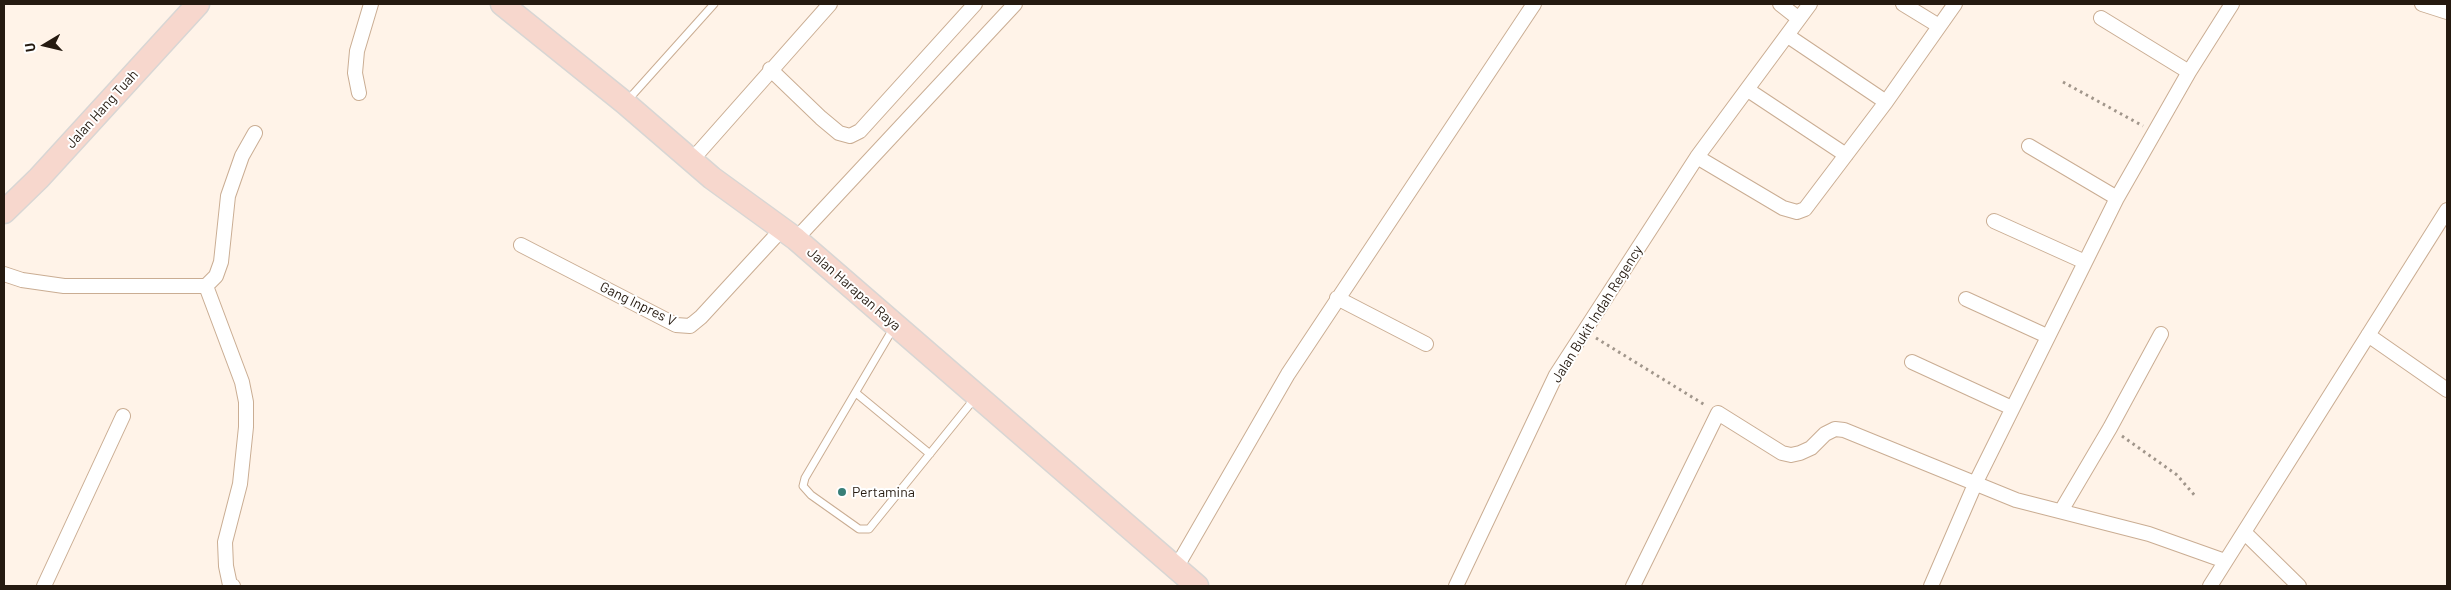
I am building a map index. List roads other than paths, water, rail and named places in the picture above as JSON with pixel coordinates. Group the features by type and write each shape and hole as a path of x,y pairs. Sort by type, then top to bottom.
{"main road":[{"name":"Jalan Hang Tuah","path":"4,212 38,178 198,4"},
{"name":"Jalan Harapan Raya","path":"502,4 625,103 691,161 789,234 1197,586"}],"street":[{"path":"359,93 355,73 357,51 371,4"},
{"path":"691,161 770,69 830,4"},
{"path":"770,69 838,133 850,136 866,125 975,4"},
{"name":"Gang Inpres V","path":"521,245 676,326 690,326 789,234 1016,4"},
{"path":"1176,568 1270,402 1337,298 1534,4"},
{"path":"1780,4 1799,19"},
{"name":"Jalan Bukit Indah Regency","path":"1456,586 1556,375 1698,157 1810,4"},
{"path":"1903,4 1939,26"},
{"path":"1698,157 1783,208 1798,212 1805,209 1886,102 1955,4"},
{"path":"1931,586 1976,482 2117,198 2188,72 2232,4"},
{"path":"2422,4 2447,12"},
{"path":"2101,18 2188,72"},
{"path":"1788,36 1886,102"},
{"path":"1748,90 1846,155"},
{"path":"4,274 22,280 64,286 206,286 216,276 221,262 228,196 242,156 255,133"},
{"path":"2030,146 2117,198"},
{"path":"2210,586 2447,210"},
{"path":"1994,221 2084,262"},
{"path":"206,286 242,382 246,402 246,427 240,484 225,542 226,566 230,585 233,586"},
{"path":"1337,298 1426,344"},
{"path":"1966,299 2047,336"},
{"path":"2060,511 2110,428 2161,334"},
{"path":"2368,334 2447,390"},
{"path":"1912,362 2012,408"},
{"path":"1633,586 1718,413 1782,453 1791,455 1811,448 1826,434 1835,429 1844,430 1976,482 2016,500 2148,534 2225,561"},
{"path":"44,586 123,416"},
{"path":"2244,532 2299,586"}],"lane":[{"path":"625,103 714,4"},
{"path":"895,325 804,478 803,486 811,495 859,530 869,529 977,396"},
{"path":"856,393 930,454"}],"place":[{"name":"Pertamina","path":"842,492"}]}
